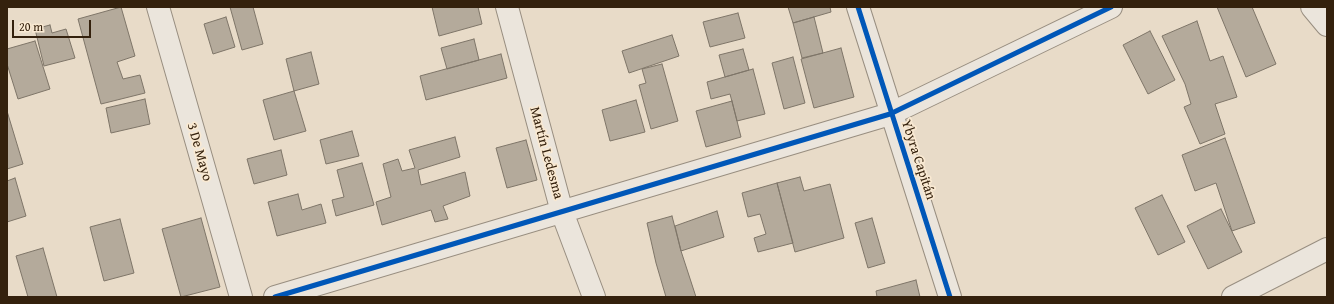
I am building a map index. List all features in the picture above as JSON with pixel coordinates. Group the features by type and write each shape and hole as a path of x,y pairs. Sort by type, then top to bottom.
{"street":[{"name":"3 De Mayo","path":"158,7 240,297"},
{"name":"Martín Ledesma","path":"508,7 562,212 594,297"},
{"name":"Ybyra Capitán","path":"858,7 890,114 950,297"},
{"path":"275,297 890,114 1111,7"},
{"path":"1312,7 1327,25"},
{"path":"1233,297 1327,249"}],"building":[{"path":"121,7 135,56 117,62 123,79 140,75 145,93 101,104 78,19"},
{"path":"230,7 253,7 263,44 242,50"},
{"path":"432,7 478,7 482,24 439,36"},
{"path":"788,7 830,7 831,12 793,23"},
{"path":"1217,7 1252,7 1276,64 1246,77"},
{"path":"738,13 745,38 710,47 703,22"},
{"path":"226,17 235,47 213,54 204,24"},
{"path":"814,17 823,53 802,58 793,23"},
{"path":"1197,21 1210,61 1223,56 1237,97 1215,104 1225,134 1200,144 1184,107 1191,104 1185,84 1162,36"},
{"path":"50,25 52,33 66,29 75,58 44,66 35,29"},
{"path":"1150,31 1175,80 1148,94 1123,45"},
{"path":"672,35 679,56 629,73 622,51"},
{"path":"474,39 479,60 447,69 441,48"},
{"path":"35,41 50,89 18,99 7,64 7,49"},
{"path":"841,48 854,97 814,108 801,59"},
{"path":"743,49 749,70 725,77 719,55"},
{"path":"311,52 319,84 294,91 286,59"},
{"path":"501,54 507,78 426,100 420,76"},
{"path":"793,57 805,103 784,109 772,63"},
{"path":"662,64 678,121 651,129 639,85 646,83 642,69"},
{"path":"753,69 765,114 737,121 730,94 711,99 707,82"},
{"path":"294,91 306,131 274,140 263,100"},
{"path":"145,99 150,124 111,133 106,108"},
{"path":"636,100 645,132 610,141 602,110"},
{"path":"732,101 741,137 706,147 696,111"},
{"path":"7,111 23,164 7,169"},
{"path":"352,131 359,156 326,164 320,140"},
{"path":"455,137 460,157 418,170 421,185 465,172 470,196 443,206 448,219 435,222 431,210 382,225 376,202 391,197 383,164 398,159 402,171 415,168 409,150"},
{"path":"1225,138 1255,223 1232,231 1216,183 1195,191 1182,155"},
{"path":"526,140 537,180 507,188 496,148"},
{"path":"281,150 287,175 254,184 247,159"},
{"path":"362,163 374,205 336,216 332,200 344,197 337,170"},
{"path":"800,177 804,191 830,184 844,238 795,252 777,183"},
{"path":"15,178 26,216 7,222 7,181"},
{"path":"777,183 793,243 758,252 754,238 766,234 760,214 748,217 742,193"},
{"path":"298,194 302,210 321,204 326,223 277,236 268,202"},
{"path":"1162,195 1185,242 1158,255 1135,208"},
{"path":"1221,209 1242,252 1208,269 1187,226"},
{"path":"717,211 724,237 681,251 675,226"},
{"path":"672,216 681,251 696,297 666,297 656,263 647,223"},
{"path":"201,218 220,287 181,297 162,229"},
{"path":"872,218 885,263 868,268 855,223"},
{"path":"120,219 134,273 104,281 90,227"},
{"path":"43,248 57,297 28,297 16,256"},
{"path":"916,280 920,297 877,297 876,291"}],"cycle path":[{"path":"858,7 950,297"},
{"path":"275,297 890,114 1111,7"}]}
